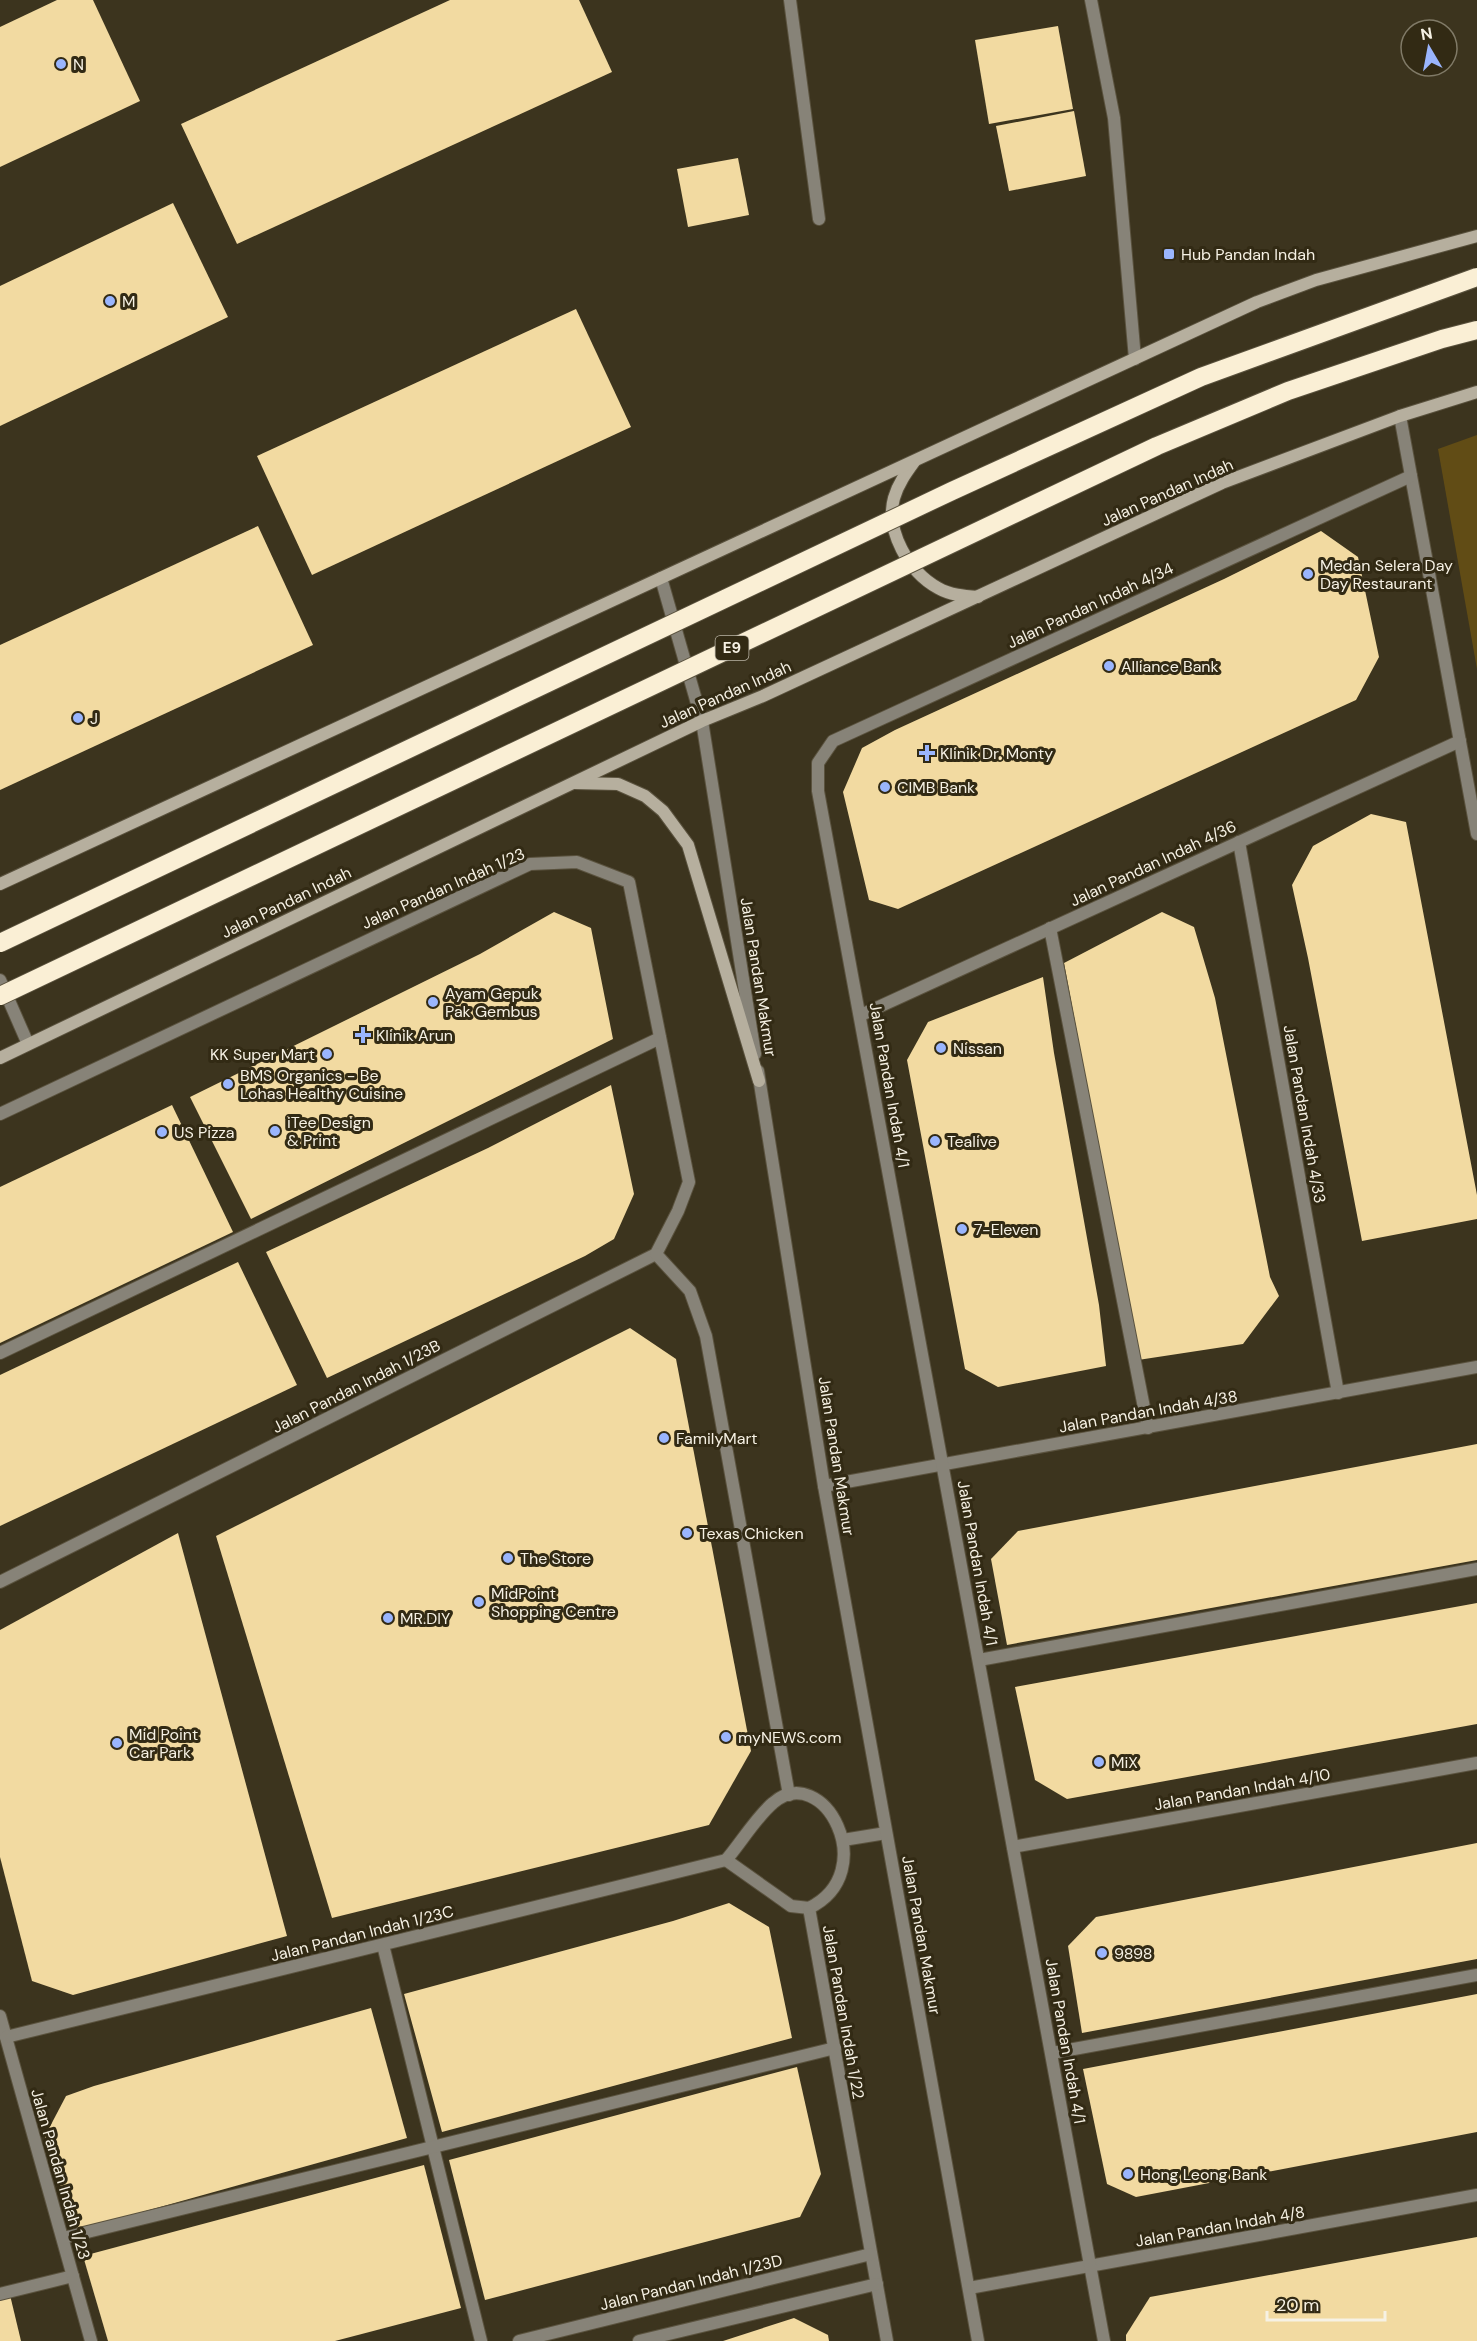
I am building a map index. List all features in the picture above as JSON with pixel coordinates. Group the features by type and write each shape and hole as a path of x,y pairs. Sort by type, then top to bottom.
{"highway":[{"path":"0,943 952,491 1201,376 1477,277"},
{"name":"E9","path":"0,996 1157,446 1288,391 1442,339 1477,330"}],"main road":[{"path":"0,884 1257,302 1316,280 1477,236"},
{"name":"Jalan Pandan Indah","path":"0,1058 702,721 763,696 979,598 1222,483 1400,416 1477,392"},
{"path":"914,461 902,479 894,500 893,525 900,546 916,570 937,588 959,596 979,598"},
{"path":"572,783 618,784 645,796 663,810 688,845 759,1081"}],"street":[{"path":"790,0 819,219"},
{"path":"1091,0 1114,118 1135,359"},
{"path":"1400,416 1477,834"},
{"name":"Jalan Pandan Indah 4/34","path":"819,791 818,763 833,741 1411,476"},
{"name":"Jalan Pandan Makmur","path":"660,578 702,721 824,1486 978,2341"},
{"name":"Jalan Pandan Indah 4/36","path":"861,1015 1460,741"},
{"name":"Jalan Pandan Indah 4/1","path":"819,791 1104,2341"},
{"name":"Jalan Pandan Indah 4/33","path":"1239,842 1338,1393"},
{"name":"Jalan Pandan Indah 1/23","path":"0,1114 530,864 577,862 629,882 688,1182 678,1211 656,1254"},
{"path":"1050,928 1148,1428"},
{"path":"0,980 28,1044"},
{"path":"0,1353 660,1038"},
{"path":"656,1254 690,1291 706,1336 789,1795 773,1803 726,1860 792,1906 809,1908"},
{"name":"Jalan Pandan Indah 1/23B","path":"0,1582 656,1254"},
{"name":"Jalan Pandan Indah 4/38","path":"824,1486 1477,1367"},
{"path":"979,1660 1477,1569"},
{"name":"Jalan Pandan Indah 4/10","path":"1014,1847 1477,1763"},
{"name":"Jalan Pandan Indah 1/22","path":"789,1795 806,1796 819,1800 830,1810 843,1840 842,1874 835,1888 822,1902 809,1908 887,2341"},
{"path":"843,1840 886,1833"},
{"name":"Jalan Pandan Indah 1/23C","path":"6,2037 726,1860"},
{"path":"383,1945 481,2341"},
{"path":"1052,2053 1477,1976"},
{"name":"Jalan Pandan Indah 1/23","path":"0,2016 91,2341"},
{"path":"63,2238 835,2048"},
{"name":"Jalan Pandan Indah 4/8","path":"969,2288 1477,2195"},
{"name":"Jalan Pandan Indah 1/23D","path":"519,2341 871,2254"},
{"path":"0,2294 73,2276"},
{"path":"639,2341 877,2284"}],"shaded area":[{"path":"1477,435 1477,669 1438,449"}],"building":[{"name":"N","path":"57,0 93,0 140,101 0,167 0,27"},
{"path":"450,0 579,0 612,72 237,244 181,124"},
{"path":"1058,26 1073,109 989,124 975,40"},
{"path":"1074,111 1086,176 1009,191 996,126"},
{"path":"738,158 749,215 688,227 677,169"},
{"name":"M","path":"173,203 228,317 0,426 0,286"},
{"path":"576,309 631,427 312,575 257,456"},
{"name":"J","path":"258,526 313,645 0,790 0,645"},
{"path":"1321,531 1358,557 1379,657 1356,700 898,909 869,900 843,792 862,748 895,730 1224,579"},
{"path":"1371,814 1406,822 1477,1195 1477,1219 1362,1241 1292,885 1313,846"},
{"path":"554,912 591,928 613,1039 251,1219 190,1097 480,954"},
{"path":"1162,912 1194,927 1215,998 1270,1277 1279,1296 1243,1344 1138,1360 1064,963"},
{"path":"1043,977 1054,1053 1099,1305 1106,1366 998,1387 965,1369 907,1060 928,1022"},
{"path":"611,1085 634,1194 614,1239 585,1256 327,1378 266,1252 488,1148"},
{"path":"172,1105 233,1232 0,1343 0,1187"},
{"path":"238,1262 297,1385 0,1526 0,1375"},
{"name":"MidPoint Shopping Centre","path":"630,1328 676,1359 751,1751 709,1825 332,1918 216,1536"},
{"path":"1477,1444 1477,1560 1007,1645 991,1559 1018,1531"},
{"name":"Mid Point Car Park","path":"178,1533 287,1936 73,1995 32,1981 0,1857 0,1630"},
{"path":"1477,1603 1477,1724 1067,1799 1035,1780 1015,1687"},
{"path":"1477,1843 1477,1959 1082,2033 1068,1946 1096,1917"},
{"path":"729,1903 769,1927 792,2038 442,2132 404,1994 673,1921"},
{"path":"1477,1994 1477,2132 1136,2197 1107,2184 1083,2069"},
{"path":"371,2008 407,2138 74,2231 45,2136 66,2096 94,2086"},
{"path":"797,2067 821,2174 800,2217 485,2300 449,2160"},
{"path":"424,2165 461,2308 335,2341 108,2341 83,2256"},
{"path":"1477,2237 1477,2341 1126,2341 1126,2335 1150,2297"},
{"path":"10,2295 21,2341 0,2341 0,2297"},
{"path":"794,2318 828,2335 829,2341 723,2341"}],"place":[{"name":"N","path":"61,64"},
{"name":"Hub Pandan Indah","path":"1169,254"},
{"name":"M","path":"110,301"},
{"name":"Medan Selera Day Day Restaurant","path":"1308,574"},
{"name":"Alliance Bank","path":"1109,666"},
{"name":"J","path":"78,718"},
{"name":"Klinik Dr. Monty","path":"927,753"},
{"name":"CIMB Bank","path":"885,787"},
{"name":"Ayam Gepuk Pak Gembus","path":"433,1002"},
{"name":"Klinik Arun","path":"363,1035"},
{"name":"Nissan","path":"941,1048"},
{"name":"KK Super Mart","path":"327,1054"},
{"name":"BMS Organics - Be Lohas Healthy Cuisine","path":"228,1084"},
{"name":"iTee Design & Print","path":"275,1131"},
{"name":"US Pizza","path":"162,1132"},
{"name":"Tealive","path":"935,1141"},
{"name":"7-Eleven","path":"962,1229"},
{"name":"FamilyMart","path":"664,1438"},
{"name":"Texas Chicken","path":"687,1533"},
{"name":"The Store","path":"508,1558"},
{"name":"MidPoint Shopping Centre","path":"479,1602"},
{"name":"MR.DIY","path":"388,1618"},
{"name":"myNEWS.com","path":"726,1737"},
{"name":"Mid Point Car Park","path":"117,1743"},
{"name":"MiX","path":"1099,1762"},
{"name":"9898","path":"1102,1953"},
{"name":"Hong Leong Bank","path":"1128,2174"}]}
